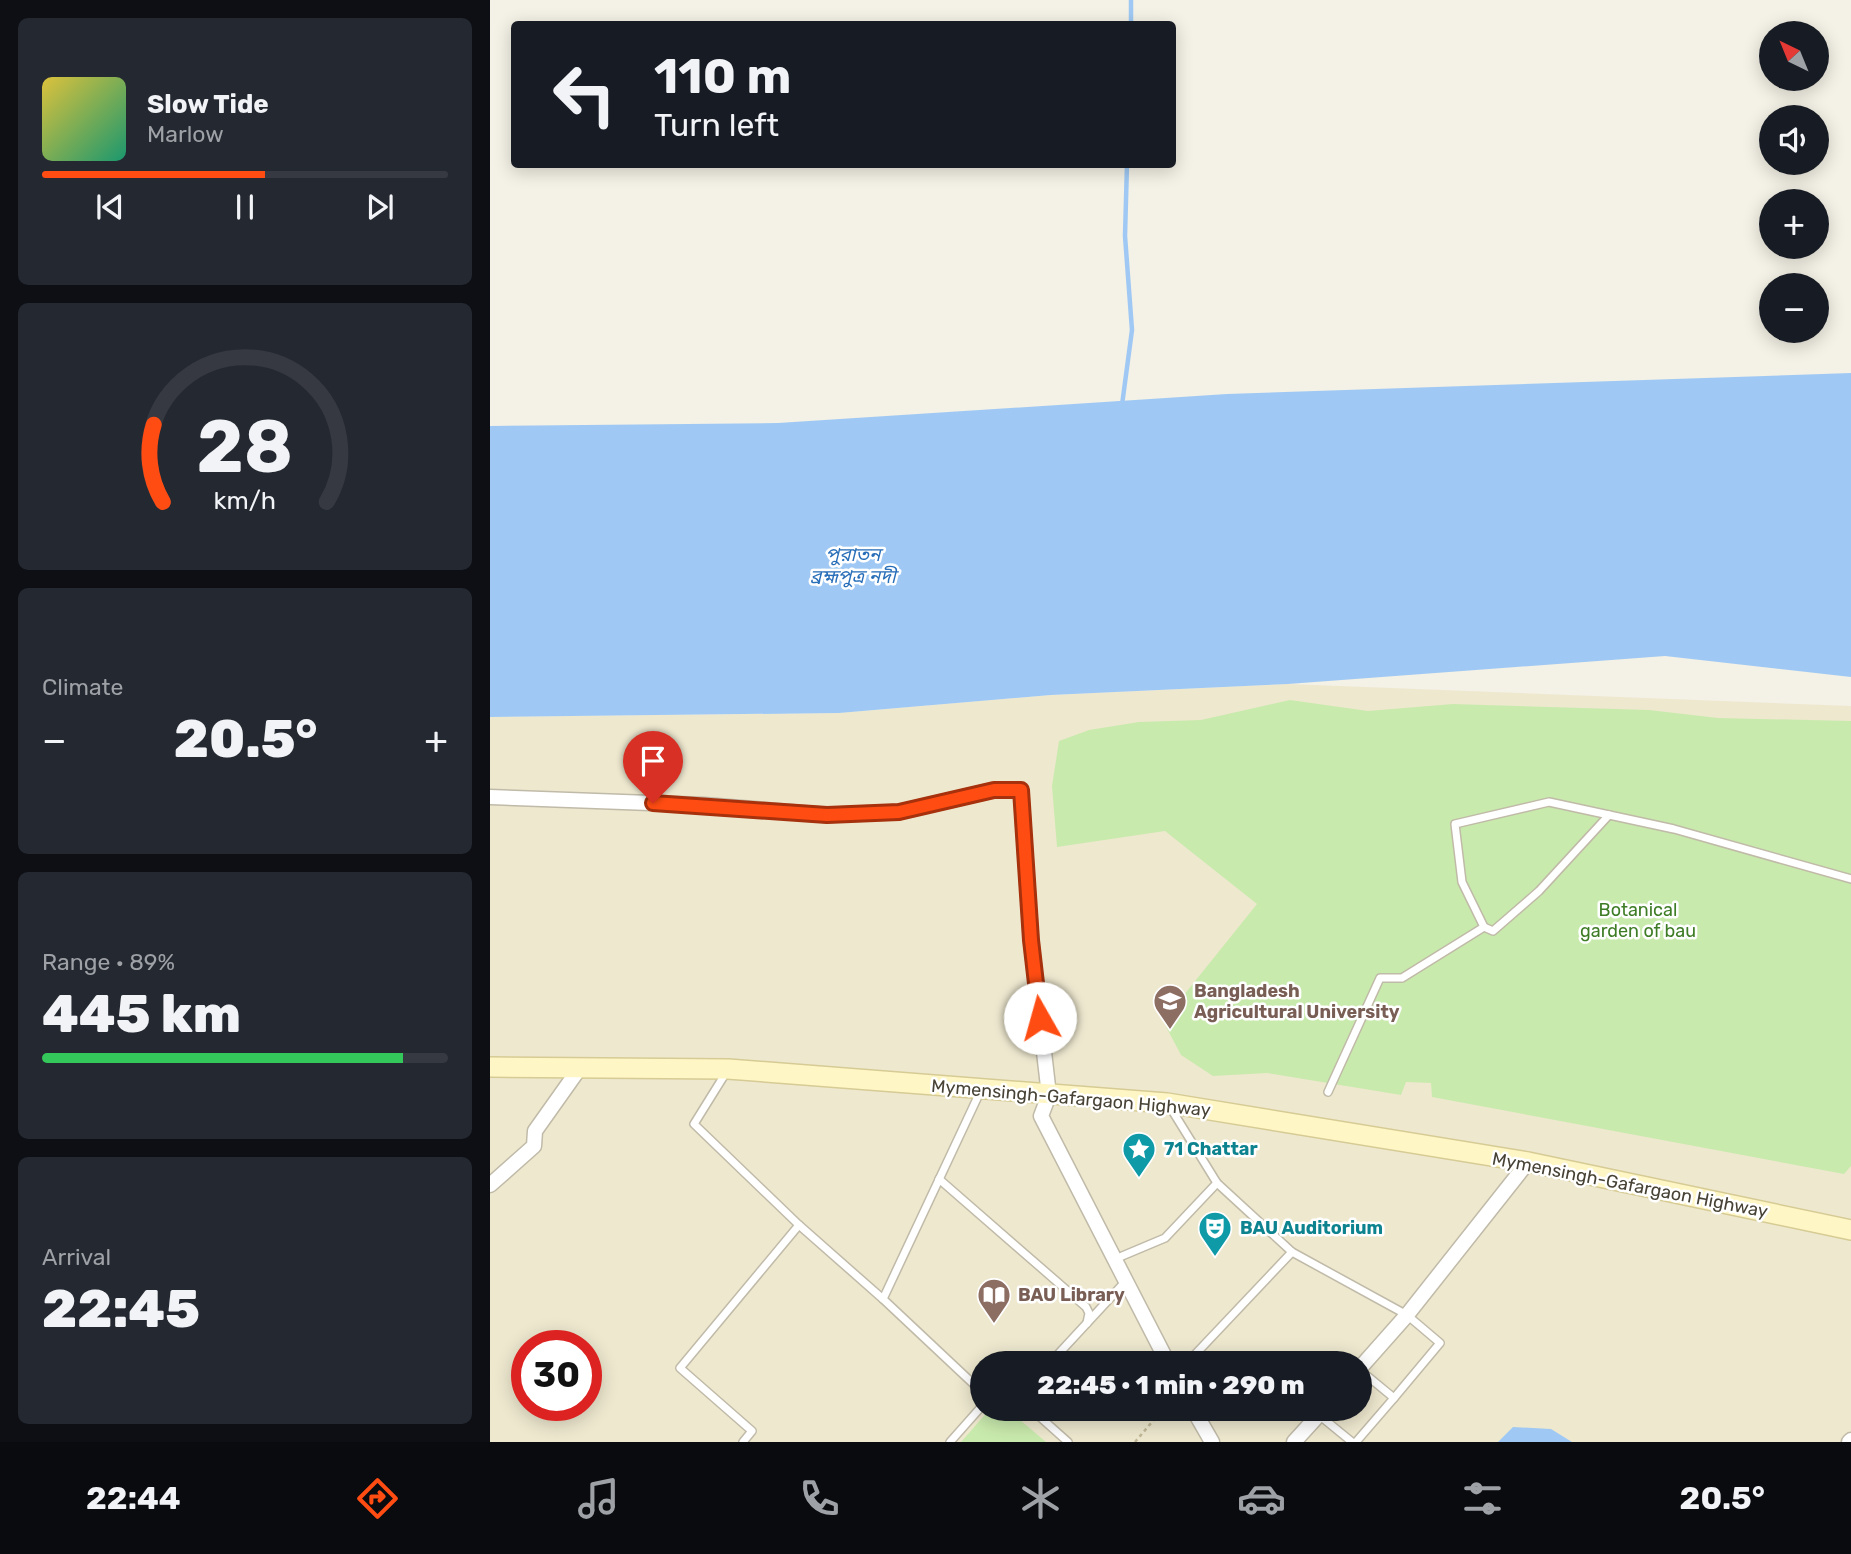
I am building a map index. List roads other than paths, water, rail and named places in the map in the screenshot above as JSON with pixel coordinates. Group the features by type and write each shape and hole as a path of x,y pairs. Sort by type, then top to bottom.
{"main road":[{"name":"Mymensingh-Gafargaon Highway","path":"490,1067 728,1069 1167,1103 1528,1162 1851,1230"}],"street":[{"path":"490,797 704,805 827,815 899,812 994,790 1021,790 1031,940 1049,1095 1041,1116 1162,1351"},
{"path":"490,1185 534,1146 535,1131 579,1069"},
{"path":"1372,1355 1528,1162"},
{"path":"1200,1421 1212,1442"},
{"path":"1294,1442 1312,1421"}],"lane":[{"path":"1609,815 1539,891 1493,931 1484,927 1462,882 1455,824 1549,802 1674,829 1851,879"},
{"path":"1328,1092 1380,978 1402,978 1484,927"},
{"path":"728,1069 694,1124 799,1225 970,1381"},
{"path":"883,1299 981,1089"},
{"path":"1167,1103 1217,1183 1292,1252 1406,1315 1440,1343 1354,1442 1332,1421"},
{"path":"939,1179 1086,1307 1087,1323"},
{"path":"1115,1259 1165,1238 1217,1183"},
{"path":"743,1442 752,1432 680,1368 799,1225"},
{"path":"1198,1351 1292,1252"},
{"path":"1061,1351 1126,1281"},
{"path":"1372,1379 1394,1398"},
{"path":"950,1442 970,1420"},
{"path":"1044,1421 1068,1442"}],"water":[{"name":"পুরাতন ব্রহ্মপুত্র নদী","path":"1851,373 1851,677 1665,656 1288,684 1051,695 839,713 490,717 490,426 778,423 1227,394"},
{"path":"1513,1427 1551,1429 1572,1442 1498,1442"}],"waterway":[{"path":"1131,0 1131,21"},
{"path":"1122,405 1132,330 1125,236 1127,168"}],"place":[{"name":"Bangladesh Agricultural University","path":"1170,1031"},
{"name":"71 Chattar","path":"1139,1179"},
{"name":"BAU Auditorium","path":"1215,1258"},
{"name":"BAU Library","path":"994,1325"}],"park label":[{"name":"Botanical garden of bau","path":"1638,920"}]}
